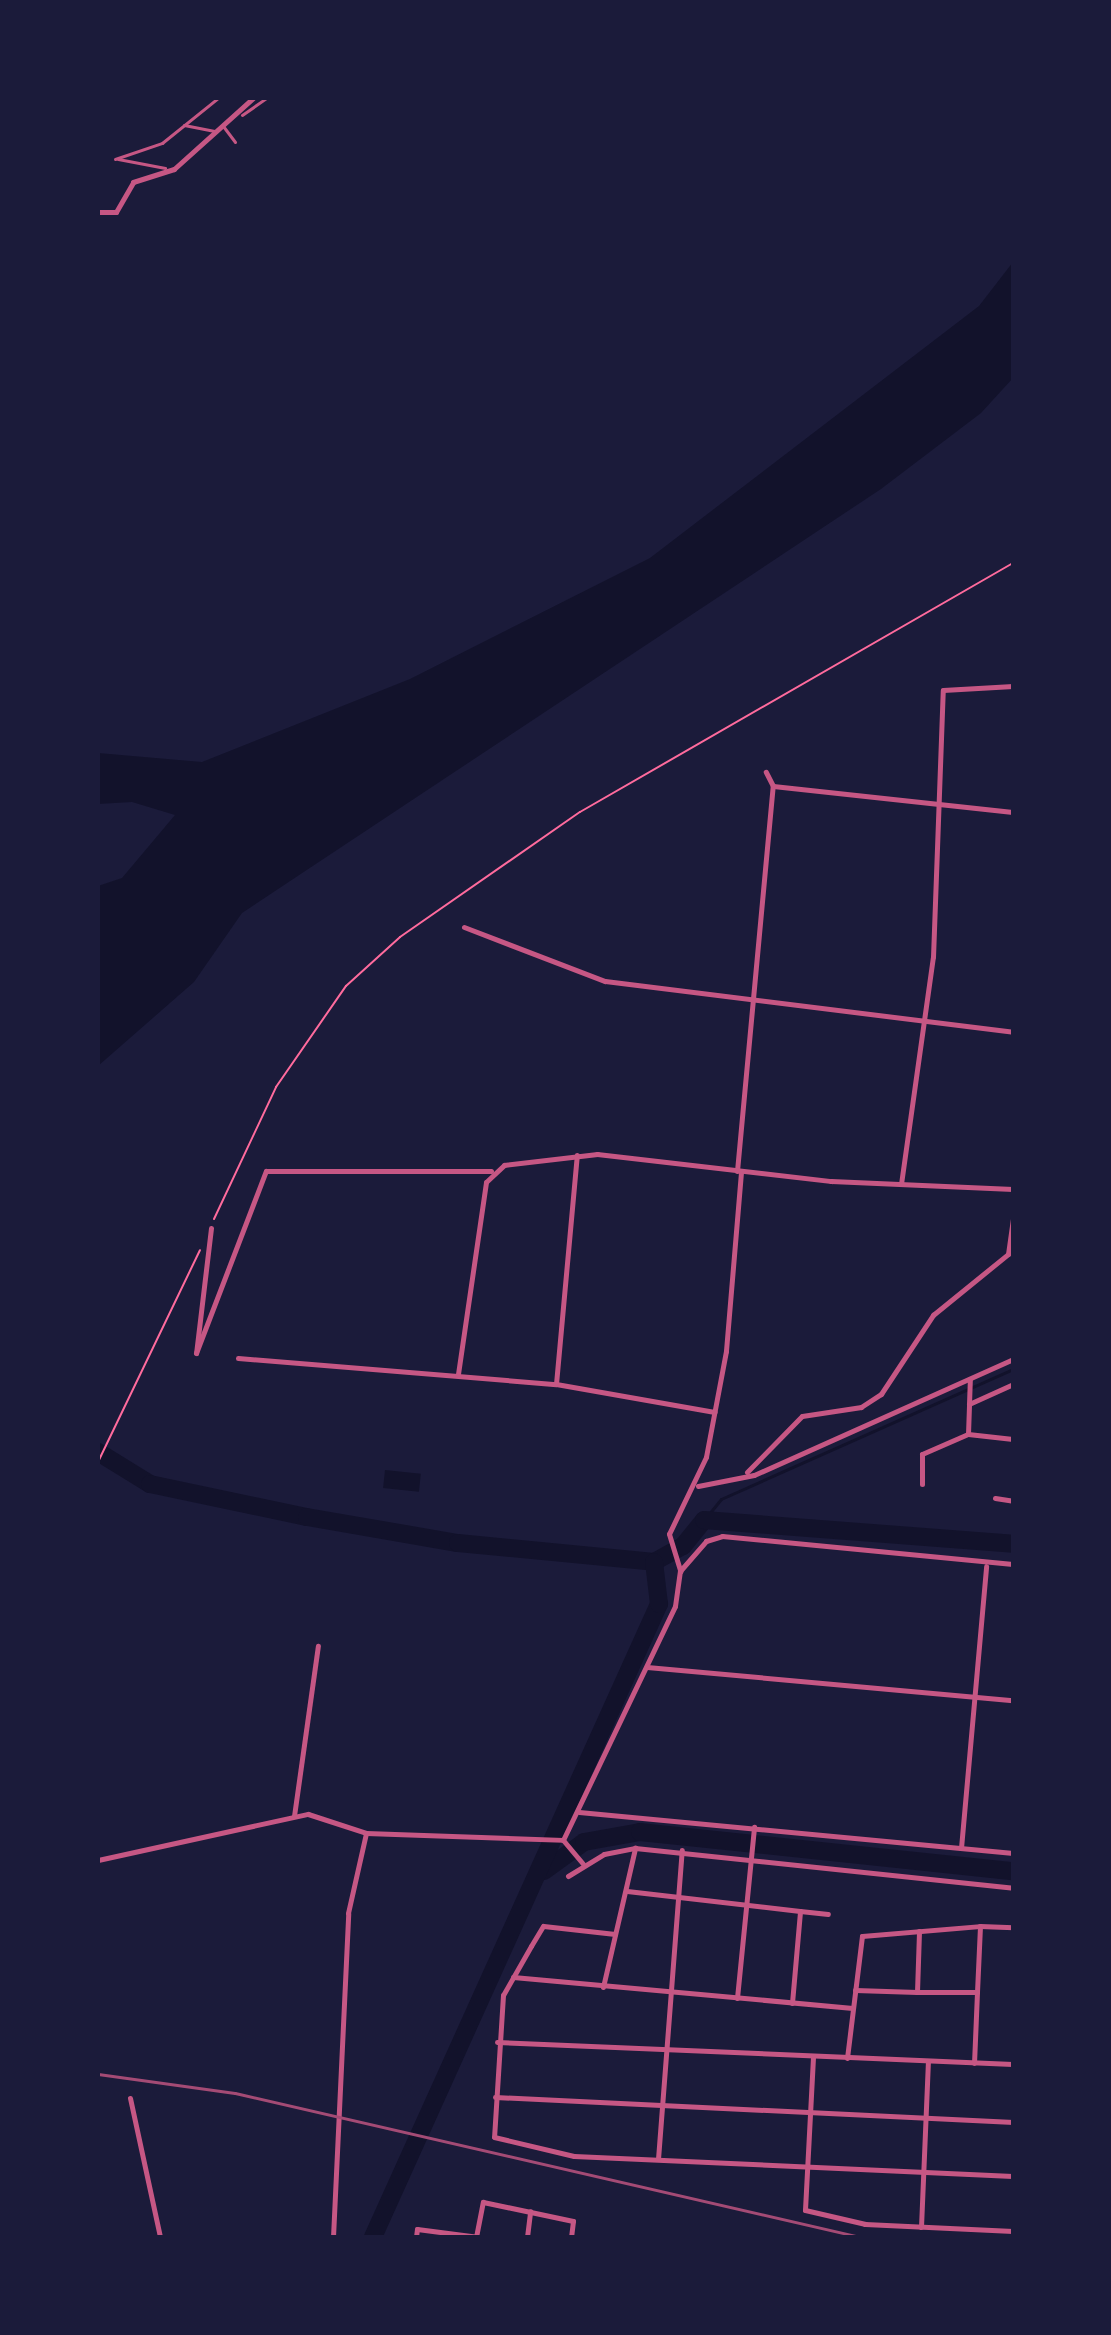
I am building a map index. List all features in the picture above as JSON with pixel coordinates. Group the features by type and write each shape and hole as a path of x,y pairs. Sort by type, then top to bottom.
{"street":[{"path":"165,168 115,159 162,143 218,98"},
{"path":"242,115 253,98"},
{"path":"98,212 116,212 133,182 165,168 266,98"},
{"path":"184,125 201,123 218,133"},
{"path":"223,126 235,142"},
{"path":"901,1184 921,1021 933,957 943,690 1013,686"},
{"path":"563,1842 681,1589 680,1571 670,1539 698,1486 715,1412 773,786 766,772"},
{"path":"773,786 1013,812"},
{"path":"464,927 605,981 1013,1032"},
{"path":"211,1228 196,1353 266,1171 491,1171 577,1155 901,1184 1013,1189"},
{"path":"556,1384 577,1155"},
{"path":"458,1374 491,1171"},
{"path":"698,1486 719,1486 747,1472 802,1416 861,1407 881,1394 933,1315 1008,1254 1013,1219"},
{"path":"238,1358 556,1384 715,1412"},
{"path":"747,1472 754,1475 1013,1359"},
{"path":"968,1434 970,1379"},
{"path":"969,1404 1013,1384"},
{"path":"922,1484 922,1454 968,1434 1013,1439"},
{"path":"995,1498 1013,1501"},
{"path":"680,1571 706,1541 722,1536 986,1566 1013,1564"},
{"path":"961,1848 986,1566"},
{"path":"294,1816 318,1646"},
{"path":"647,1667 1013,1700"},
{"path":"579,1812 1013,1853"},
{"path":"98,1860 294,1816 366,1833 563,1842 583,1864"},
{"path":"737,1998 754,1827"},
{"path":"333,2237 347,1924 366,1833"},
{"path":"568,1876 583,1864 635,1848 752,1854 1013,1888"},
{"path":"603,1987 635,1848"},
{"path":"658,2159 667,1993 682,1850"},
{"path":"627,1891 828,1914"},
{"path":"792,2003 800,1911"},
{"path":"615,1934 543,1926 513,1977 497,2042 494,2137 574,2156 1013,2176"},
{"path":"974,2063 980,1926"},
{"path":"847,2058 862,1936 980,1926 1013,1927"},
{"path":"917,1992 919,1931"},
{"path":"513,1977 853,2008"},
{"path":"855,1990 977,1992"},
{"path":"497,2042 1013,2064"},
{"path":"813,2057 805,2210 921,2227 1013,2231"},
{"path":"921,2227 928,2061"},
{"path":"495,2097 1013,2122"},
{"path":"130,2098 160,2237"},
{"path":"416,2237 417,2229 478,2237 483,2202 573,2221 571,2237"},
{"path":"527,2237 530,2211"}],"path":[{"path":"98,1462 276,1087 346,986 400,937 580,812 1013,563"}],"shaded area":[{"path":"1013,262 1013,378 981,413 881,489 242,913 194,982 98,1066 98,886 122,878 175,815 132,802 98,804 98,753 202,762 410,679 650,558 979,306"},
{"path":"385,1470 421,1474 419,1492 383,1488"}],"waterway":[{"path":"704,1520 721,1499 1013,1369"},
{"path":"98,1452 150,1484 307,1517 458,1543 654,1562"},
{"path":"654,1562 683,1546 704,1520 1013,1544"},
{"path":"373,2237 659,1604 654,1562"},
{"path":"544,1871 584,1842 640,1832 1013,1871"}],"railway":[{"path":"98,2074 235,2093 860,2237"}]}
